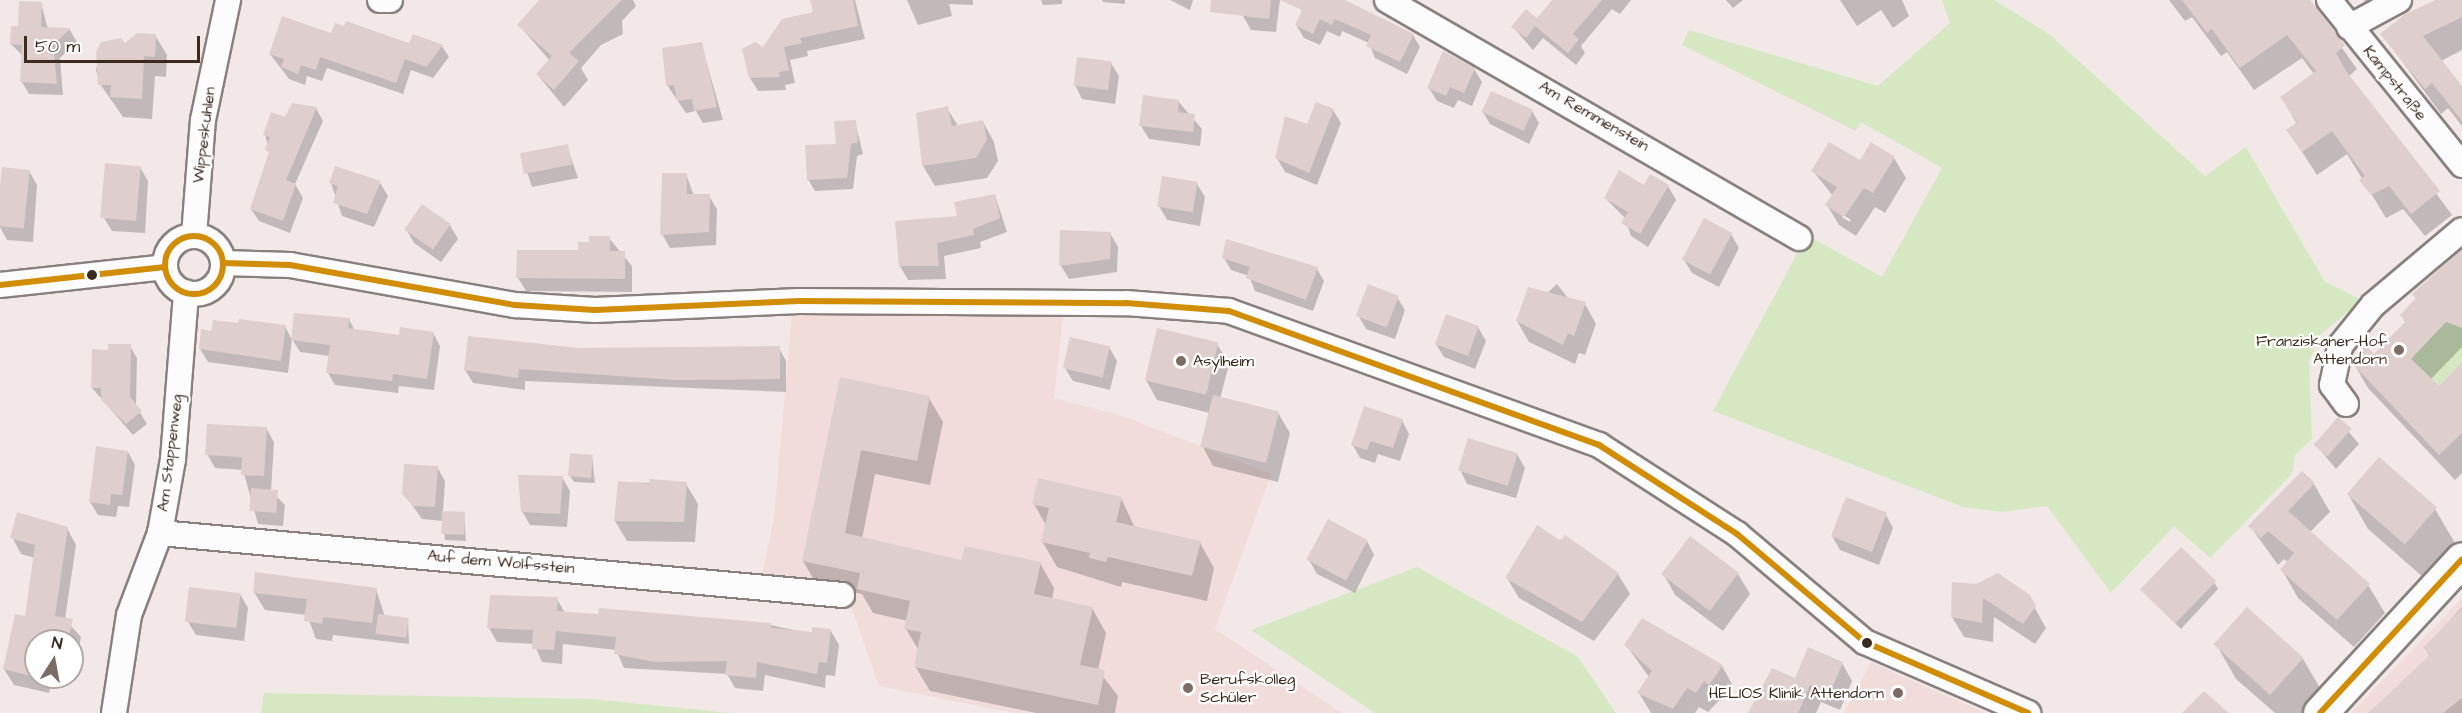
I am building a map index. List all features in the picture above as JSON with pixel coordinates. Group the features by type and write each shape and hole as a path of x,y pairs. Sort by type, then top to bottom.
{"main road":[{"path":"2320,713 2462,559"}],"street":[{"name":"Wippeskuhlen","path":"194,236 203,120 228,0"},
{"path":"380,0 390,0"},
{"name":"Am Remmenstein","path":"1386,0 1799,238"},
{"name":"Kampstraße","path":"2329,0 2462,165"},
{"path":"2349,27 2399,0"},
{"path":"2346,404 2332,385 2340,346 2373,305 2462,230"},
{"path":"194,236 217,248 223,263 212,289 186,293 170,283 165,267 176,242 194,236"},
{"path":"223,263 290,265 515,305 595,310 799,301 1126,303 1229,312 1599,445 1737,534 1865,642 2028,713"},
{"path":"0,285 165,267"},
{"name":"Am Stappenweg","path":"114,713 129,615 160,533 173,459 186,293"},
{"name":"Auf dem Wolfsstein","path":"160,533 842,595"}],"shaded area":[{"path":"792,314 1063,317 1054,398 1123,416 1271,474 1215,629 1342,713 1014,713 879,686 846,592 761,581 774,518"},
{"path":"2462,598 2462,713 2351,713"},
{"name":"HELIOS Klinik Attendorn","path":"1871,662 1906,678 1986,713 1844,713"}],"green space":[{"path":"1942,0 1994,0 2049,34 2205,176 2246,147 2325,282 2362,300 2320,335 2309,361 2312,439 2295,455 2292,474 2210,558 2174,526 2111,593 2047,506 2001,512 1963,507 1713,411 1807,235 1882,277 1942,168 1861,122 1856,131 1682,45 1689,30 1878,86 1950,23"},
{"path":"2447,321 2462,326 2462,378 2453,371 2430,395 2430,377 2418,366 2409,374 2410,356"},
{"path":"1417,567 1578,657 1616,713 1375,713 1251,630"},
{"path":"264,693 592,699 732,713 261,713"}],"building":[{"path":"539,0 622,0 569,53 579,61 554,90 536,74 552,56 517,25"},
{"path":"810,0 853,0 858,26 800,38 802,43 784,47 789,70 779,72 780,77 749,78 742,49 755,42 763,47 782,19 813,12"},
{"path":"1211,0 1271,0 1269,19 1210,12"},
{"path":"1280,0 1345,0 1414,34 1400,62 1366,46 1371,35 1335,19 1332,25 1320,19 1313,34 1295,25 1302,10"},
{"path":"1552,0 1602,0 1573,34 1579,39 1568,53 1535,26 1526,38 1511,27 1526,9 1537,18"},
{"path":"2182,0 2310,0 2345,45 2336,53 2346,71 2440,191 2411,214 2389,186 2371,195 2359,180 2365,176 2332,131 2302,152 2286,130 2297,122 2280,97 2316,71 2287,35 2240,68 2212,29 2207,33"},
{"path":"2436,0 2462,0 2462,17 2423,36 2462,86 2462,121 2432,83 2425,89 2380,34 2405,14"},
{"path":"19,1 42,2 41,27 71,28 53,45 57,84 20,82 22,45 10,44 11,26 18,26"},
{"path":"282,16 331,33 335,23 344,26 346,21 409,43 413,34 443,45 426,67 405,59 396,83 320,57 316,70 301,65 298,74 281,67 284,59 269,54"},
{"path":"137,33 156,34 155,57 144,56 142,99 110,97 111,85 98,85 96,52 101,42 121,38 125,43"},
{"path":"702,42 717,107 694,111 692,99 677,101 674,85 666,86 662,48"},
{"path":"1443,51 1475,68 1464,93 1450,87 1446,96 1427,88"},
{"path":"1077,57 1112,61 1108,90 1073,86"},
{"path":"1491,91 1533,110 1524,131 1482,112"},
{"path":"1143,95 1179,100 1178,112 1195,114 1193,132 1139,126"},
{"path":"1316,102 1334,109 1309,173 1275,158 1285,116 1307,124"},
{"path":"292,103 317,107 286,180 296,184 283,221 250,209 269,152 265,150 270,137 263,135 271,112 285,117"},
{"path":"948,106 952,126 983,120 987,140 976,158 922,166 916,113"},
{"path":"856,120 858,142 851,144 847,178 807,180 805,145 836,144 834,121"},
{"path":"1829,142 1860,160 1871,142 1895,157 1873,193 1864,188 1844,217 1825,205 1837,187 1811,171"},
{"path":"568,144 572,165 524,174 520,153"},
{"path":"105,163 141,166 136,221 100,218"},
{"path":"335,166 381,181 367,214 333,203 338,186 329,183"},
{"path":"2,167 30,170 24,229 0,226"},
{"path":"1619,170 1644,185 1650,174 1669,185 1640,234 1621,223 1628,212 1604,198"},
{"path":"662,173 687,173 687,194 710,194 709,232 660,235"},
{"path":"1162,176 1198,182 1193,212 1157,207"},
{"path":"995,194 1000,218 973,229 974,235 937,243 939,266 899,266 895,221 957,216 954,202"},
{"path":"422,204 451,224 433,249 404,229"},
{"path":"1704,218 1732,233 1710,275 1682,259"},
{"path":"1060,230 1111,232 1110,259 1059,266"},
{"path":"589,236 610,236 610,251 625,251 625,279 516,278 517,250 578,250 578,242 589,242"},
{"path":"1226,239 1318,267 1306,300 1246,278 1250,267 1222,258"},
{"name":"Franziskaner-Hof Attendorn","path":"2462,249 2462,328 2446,322 2411,359 2439,386 2462,362 2462,433 2439,455 2351,362 2366,345 2374,354 2406,321 2400,315 2416,298 2412,294"},
{"path":"1368,284 1399,296 1387,328 1356,316"},
{"path":"1528,287 1586,302 1574,336 1568,333 1563,345 1516,321"},
{"path":"294,313 350,318 348,328 399,335 400,327 434,332 427,379 393,374 392,381 326,373 330,345 291,340"},
{"path":"1446,314 1479,326 1468,356 1435,344"},
{"path":"239,319 286,325 281,361 199,349 201,329 211,331 213,320 238,323"},
{"name":"Asylheim","path":"1157,328 1218,342 1206,395 1145,381"},
{"path":"468,336 578,348 780,346 780,379 675,380 519,369 518,378 464,370"},
{"path":"1070,337 1110,346 1103,377 1063,368"},
{"path":"108,344 131,344 130,397 142,411 126,424 101,400 101,388 91,388 92,349 108,350"},
{"path":"840,377 930,396 917,461 861,450 845,533 961,560 965,546 1041,562 1034,594 1093,607 1080,665 1105,670 1098,705 914,667 921,632 904,629 910,601 857,589 860,573 802,561"},
{"path":"1213,395 1279,411 1266,463 1200,446"},
{"path":"1364,406 1403,419 1393,448 1371,441 1367,450 1351,445"},
{"path":"2338,417 2352,429 2327,457 2314,445"},
{"path":"207,424 267,427 264,476 241,475 242,457 205,455"},
{"path":"1468,438 1518,453 1508,486 1458,471"},
{"path":"96,446 128,451 122,495 111,494 110,505 89,502"},
{"path":"570,453 593,455 591,478 568,476"},
{"path":"2379,457 2437,508 2405,544 2347,494"},
{"path":"404,464 438,466 435,507 413,506 402,494"},
{"path":"2302,471 2315,483 2288,511 2370,584 2337,620 2280,570 2294,553 2268,531 2261,538 2248,526"},
{"path":"518,475 563,476 560,514 521,512"},
{"path":"1038,478 1122,497 1116,522 1201,541 1192,576 1108,557 1106,562 1089,558 1090,553 1041,542 1049,508 1032,504"},
{"path":"650,479 687,482 684,522 614,521 618,481 649,484"},
{"path":"251,488 278,490 276,513 249,511"},
{"path":"1846,497 1887,513 1872,552 1831,536"},
{"path":"442,511 465,512 464,535 441,534"},
{"path":"17,512 68,527 55,616 73,619 71,629 24,629 24,674 3,669 15,614 25,616 35,545 10,538"},
{"path":"1328,519 1368,540 1346,581 1306,560"},
{"path":"1537,525 1561,541 1565,535 1619,573 1582,622 1505,578"},
{"path":"1690,536 1739,573 1710,611 1661,574"},
{"path":"2181,547 2216,581 2175,623 2140,589"},
{"path":"255,572 377,588 372,623 323,617 322,624 304,621 307,599 253,593"},
{"path":"1998,573 2030,595 2036,606 2023,624 1983,598 1982,623 1951,617 1952,582 1976,584"},
{"path":"189,587 241,593 236,628 185,622"},
{"path":"490,595 558,597 557,611 598,614 599,608 771,623 771,628 812,632 812,627 831,629 827,663 819,662 817,674 757,662 756,678 725,675 727,661 655,662 614,654 616,637 556,631 554,650 532,649 533,630 487,628"},
{"path":"2247,607 2303,658 2270,695 2214,644"},
{"path":"2462,608 2462,698 2443,713 2368,713 2430,655 2423,648"},
{"path":"378,614 409,618 406,638 376,634"},
{"path":"1642,618 1723,665 1709,685 1704,681 1696,693 1687,688 1673,709 1637,693 1652,671 1624,645"},
{"path":"1808,647 1843,662 1830,693 1810,685 1798,713 1748,713 1772,668 1795,678"},
{"path":"2204,691 2229,713 2182,713"}],"transit line":[{"path":"194,236 205,238 218,249 223,265 221,276 210,289 194,294 183,292 170,281 165,265 167,254 178,241 194,236"},
{"path":"223,263 290,265 515,305 595,310 799,301 1126,303 1229,311 1599,445 1737,534 1865,642 2028,713"},
{"path":"0,285 165,267"},
{"path":"2320,713 2462,559"}],"place":[{"name":"Franziskaner-Hof Attendorn","path":"2399,350"},
{"name":"Asylheim","path":"1181,361"},
{"name":"Berufskolleg Schüler","path":"1188,688"},
{"name":"HELIOS Klinik Attendorn","path":"1898,693"}]}
